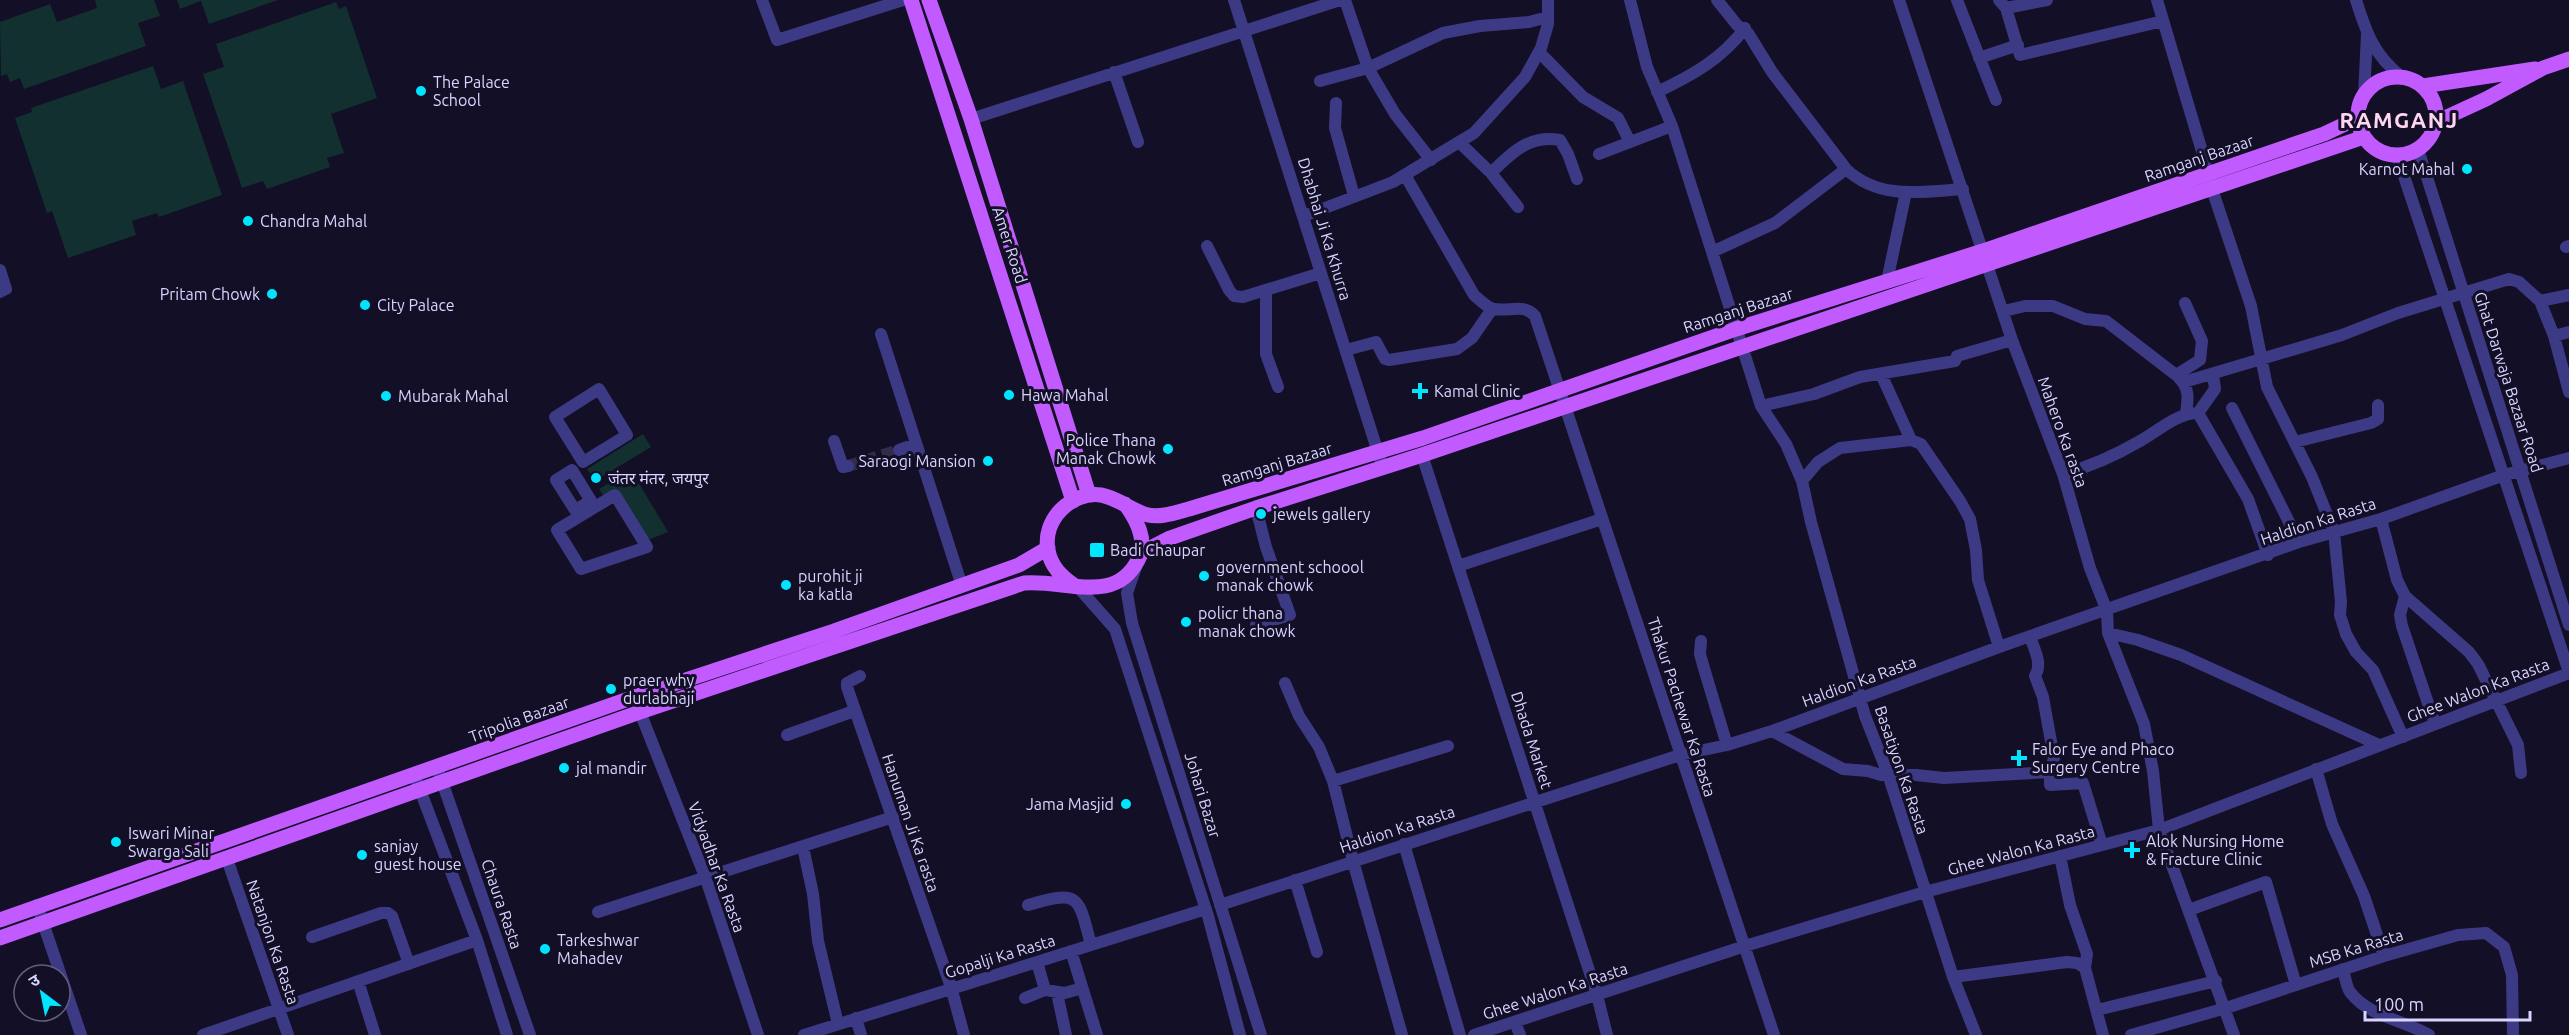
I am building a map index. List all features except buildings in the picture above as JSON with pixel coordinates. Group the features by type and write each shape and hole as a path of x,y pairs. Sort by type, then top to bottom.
{"main road":[{"name":"Amer Road","path":"911,0 1073,501"},
{"name":"Amer Road","path":"929,0 971,119 1089,495"},
{"path":"2436,122 2486,99 2543,68 2569,59"},
{"path":"2423,86 2435,104 2436,122 2433,133 2418,149 2397,155 2378,151 2364,137 2358,118 2364,96 2374,84 2388,78 2402,77 2423,86 2543,68"},
{"name":"Ramganj Bazaar","path":"2209,181 2358,118"},
{"name":"Ramganj Bazaar","path":"1140,558 1170,538 1256,508 1422,455 1742,346 1985,258 2209,181 2364,137"},
{"name":"Ramganj Bazaar","path":"1125,504 1149,515 1169,514 1423,438 1736,329 1887,281 1985,258"},
{"path":"1089,495 1101,495 1125,504 1139,526 1140,558 1119,582 1105,588 1091,589 1076,586 1057,571 1048,548 1048,534 1052,521 1060,510 1073,501 1089,495"},
{"name":"Tripolia Bazaar","path":"0,920 37,905 634,697 962,586 1019,565 1048,548"},
{"name":"Tripolia Bazaar","path":"0,938 640,712 1024,583 1040,581 1076,586"},
{"path":"634,697 640,712"}],"street":[{"path":"762,0 777,40 903,0"},
{"name":"Dhabhai Ji Ka Khurra","path":"1234,0 1383,468"},
{"path":"971,119 1244,29 1342,0 1368,68 1395,114 1431,160"},
{"path":"1304,216 1379,188 1431,160 1474,133 1525,77 1539,52 1548,24 1548,0"},
{"name":"Basatiyon Ka Rasta","path":"1630,0 1647,67 1672,126 1761,406 1785,444 1802,481 1810,522 1865,716 1888,774 1953,976 1976,1035"},
{"path":"1717,0 1737,25 1745,28 1772,72 1846,168 1859,181 1872,186 1919,194 1963,189"},
{"name":"Mahero Ka rasta","path":"1899,0 2012,340 2063,474 2090,568 2107,610 2108,633 2144,724 2153,771 2160,830 2234,1035"},
{"path":"1957,0 1996,100"},
{"path":"2047,0 2002,4 2020,55 2163,21"},
{"path":"2157,0 2209,181 2251,306 2267,387 2295,442 2334,532 2341,602 2340,615 2356,652 2373,670 2403,737"},
{"path":"2356,0 2367,34 2385,65 2402,77"},
{"path":"1320,81 1368,68 1443,33 1548,17"},
{"path":"1657,92 1712,62 1733,44 1745,28"},
{"path":"2364,96 2367,34"},
{"path":"1979,58 2018,45"},
{"path":"1539,52 1583,97 1618,118 1630,142"},
{"path":"1114,72 1138,142"},
{"path":"1336,103 1336,136 1354,196"},
{"path":"1599,154 1672,126"},
{"path":"1491,173 1519,148 1539,139 1550,138 1560,140 1565,146 1577,179"},
{"path":"1459,142 1491,173 1518,207"},
{"name":"Ghat Darwaja Bazaar Road","path":"2418,149 2569,625"},
{"path":"2397,155 2569,673"},
{"path":"1712,252 1774,223 1846,168"},
{"path":"1346,350 1376,342 1385,358 1389,360 1457,349 1472,338 1492,309 1474,296 1405,175"},
{"path":"1887,281 1906,192"},
{"path":"1207,246 1234,296 1243,297 1266,291 1321,273"},
{"path":"0,270 6,289 0,292"},
{"path":"2180,379 2213,374 2342,335 2446,298 2515,279 2540,301 2554,336 2569,392"},
{"path":"1266,291 1266,354 1278,387"},
{"path":"2540,301 2569,295"},
{"path":"2180,379 2200,360 2202,341 2185,303"},
{"path":"2004,311 2025,306 2053,306 2085,319 2106,321 2180,379 2188,395 2192,413 2248,499 2268,555"},
{"name":"Thakur Pachewar Ka Rasta","path":"1492,309 1519,308 1530,310 1535,316 1774,1035"},
{"path":"2554,336 2569,332"},
{"path":"881,334 962,586"},
{"path":"1761,406 1814,394 1860,377 1955,361 1957,356 2012,340"},
{"path":"1881,374 1911,440"},
{"path":"2063,474 2084,468 2192,413 2215,389 2213,374"},
{"path":"599,389 627,435 582,462 555,417 599,389"},
{"path":"2295,442 2370,423 2379,416 2378,405"},
{"path":"2232,408 2299,542"},
{"path":"1802,481 1818,462 1840,448 1911,440 1921,444 1970,519 1976,550 1978,580 1999,647"},
{"path":"834,441 843,467 849,466"},
{"path":"899,450 916,444"},
{"name":"Dhada Market","path":"1422,455 1597,995 1607,1035"},
{"name":"Haldion Ka Rasta","path":"1220,905 1680,755 1727,745 1772,731 1999,647 2268,555 2299,542 2380,519 2504,476 2569,458"},
{"path":"615,495 647,547 581,569 557,530 615,495"},
{"path":"1256,508 1266,547 1290,615 1256,625"},
{"path":"1458,566 1602,519"},
{"path":"2380,519 2397,580 2405,596 2469,652 2517,745 2521,773"},
{"name":"Johari Bazar","path":"1140,558 1127,593 1132,623 1261,1035"},
{"name":"Johari Bazar","path":"1076,586 1115,629 1206,909 1240,1035"},
{"path":"2405,596 2400,615 2402,626 2435,724"},
{"path":"2108,633 2138,640 2181,655 2379,745"},
{"path":"2030,636 2039,662 2039,669 2035,676 2043,697 2054,758 2050,772 2050,785 2082,783 2102,845"},
{"path":"1701,640 1703,665 1727,745"},
{"name":"Ghee Walon Ka Rasta","path":"1474,1035 1745,946 1925,892 2160,830 2569,673"},
{"name":"Hanuman Ji Ka rasta","path":"860,676 847,682 854,711 951,987 964,1035"},
{"path":"1285,683 1299,716 1319,747 1334,781 1353,861 1402,1035"},
{"path":"787,735 854,711"},
{"name":"Vidyadhar Ka Rasta","path":"640,712 706,879 758,1035"},
{"path":"1772,731 1843,769 1944,778 2050,772"},
{"path":"1334,781 1448,746"},
{"name":"Chaura Rasta","path":"438,767 530,1035"},
{"path":"2316,769 2332,824 2364,896 2384,956"},
{"path":"414,775 477,940 507,1035"},
{"path":"598,912 706,879 892,817"},
{"path":"1404,844 1460,1035"},
{"path":"803,847 813,894 818,941 838,1024"},
{"path":"2060,856 2070,905 2087,954 2085,968 2103,1035"},
{"name":"Natanjon Ka Rasta","path":"227,859 288,1035"},
{"path":"1295,880 1317,952"},
{"path":"2190,910 2266,882 2296,985"},
{"path":"1028,905 1060,896 1071,898 1082,908 1091,945"},
{"path":"37,905 81,1035"},
{"name":"Gopalji Ka Rasta","path":"804,1035 951,987 1206,909"},
{"path":"312,936 381,913 388,913 392,916 409,964"},
{"name":"MSB Ka Rasta","path":"2131,1035 2226,1008 2384,956 2458,935 2486,933 2504,947 2512,975 2513,1035"},
{"path":"203,1035 477,940"},
{"path":"1071,951 1097,1035"},
{"path":"1037,962 1051,992 1066,1035"},
{"path":"1953,976 2067,962 2077,963 2085,968"},
{"path":"2343,969 2349,990 2359,1000 2378,1013 2429,1035"},
{"path":"358,981 375,1035"},
{"path":"2097,1010 2216,981"},
{"path":"1025,998 1082,988"},
{"path":"856,1018 861,1035"},
{"path":"1515,1022 1520,1035"}],"green space":[{"path":"95,0 154,0 160,16 138,23 146,46 24,89 20,78 10,82 7,74 1,76 0,22 50,4 57,22 97,8"},
{"path":"177,0 278,0 209,24 201,1 180,9"},
{"path":"336,2 339,9 346,6 377,98 331,114 344,153 327,158 330,167 267,189 263,181 242,188 203,74 224,67 216,44"},
{"path":"153,66 161,89 183,81 222,195 159,217 157,213 132,221 136,235 68,258 52,211 47,213 15,118 32,112 31,108"},
{"path":"643,434 651,447 595,481 587,469"},
{"path":"618,478 624,488 637,480 668,532 648,540 619,494 607,501 599,489"}],"tunnel":[{"path":"848,466 899,450"}],"place":[{"name":"The Palace School","path":"421,91"},
{"name":"Karnot Mahal","path":"2467,169"},
{"name":"Chandra Mahal","path":"248,221"},
{"name":"Pritam Chowk","path":"272,294"},
{"name":"City Palace","path":"365,305"},
{"name":"Kamal Clinic","path":"1420,391"},
{"name":"Hawa Mahal","path":"1009,395"},
{"name":"Mubarak Mahal","path":"386,396"},
{"name":"Police Thana Manak Chowk","path":"1168,449"},
{"name":"Saraogi Mansion","path":"988,461"},
{"name":"जंतर मंतर, जयपुर","path":"596,478"},
{"name":"jewels gallery","path":"1261,514"},
{"name":"Badi Chaupar","path":"1097,550"},
{"name":"government schoool manak chowk","path":"1204,576"},
{"name":"purohit ji ka katla","path":"786,585"},
{"name":"policr thana manak chowk","path":"1186,622"},
{"name":"praer why durlabhaji","path":"611,689"},
{"name":"Falor Eye and Phaco Surgery Centre","path":"2019,758"},
{"name":"jal mandir","path":"564,768"},
{"name":"Jama Masjid","path":"1126,804"},
{"name":"Iswari Minar Swarga Sali","path":"116,842"},
{"name":"Alok Nursing Home & Fracture Clinic","path":"2132,850"},
{"name":"sanjay guest house","path":"362,855"},
{"name":"Tarkeshwar Mahadev","path":"545,949"}],"district":[{"name":"RAMGANJ","path":"2399,119"}]}
